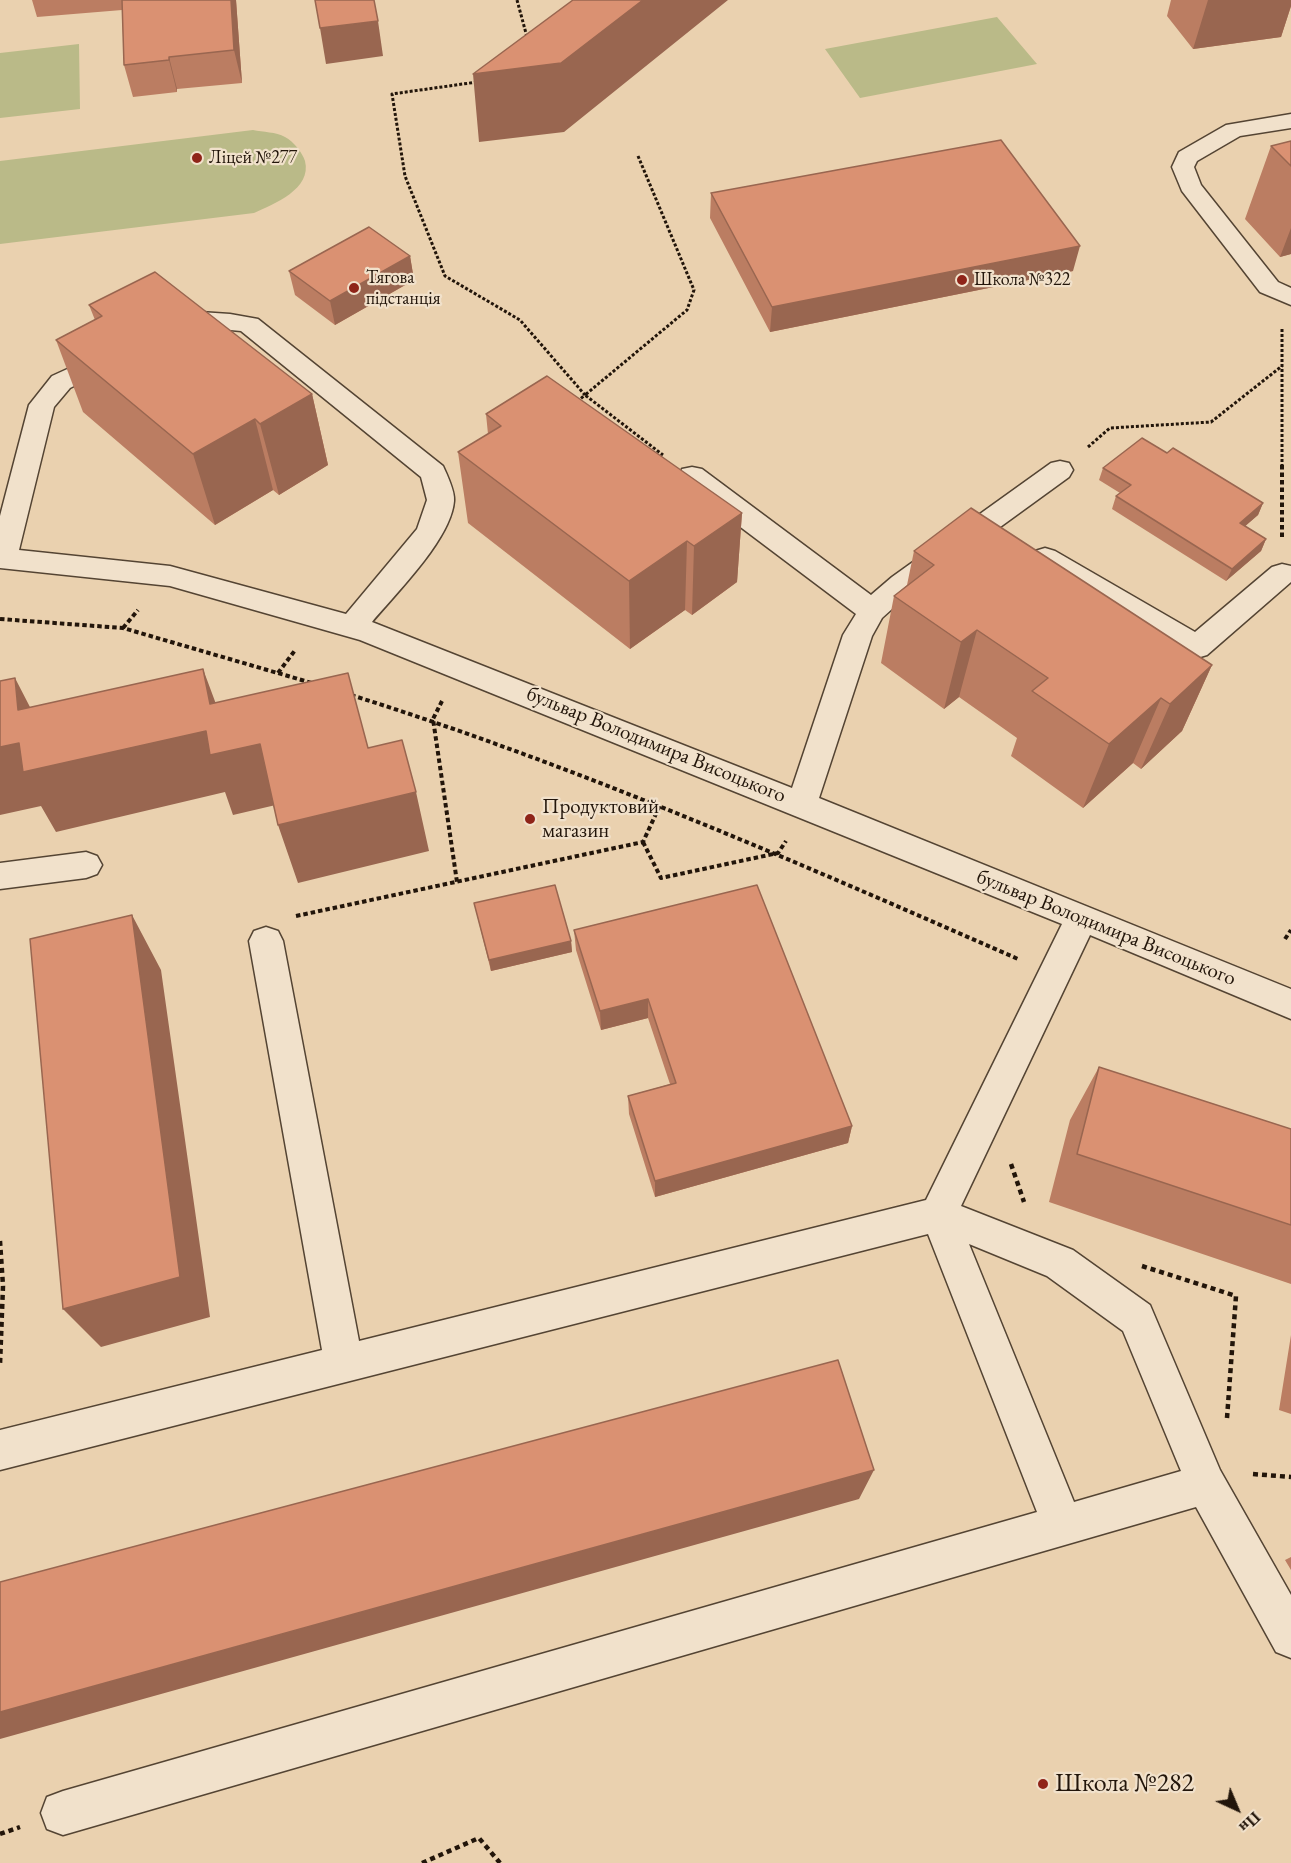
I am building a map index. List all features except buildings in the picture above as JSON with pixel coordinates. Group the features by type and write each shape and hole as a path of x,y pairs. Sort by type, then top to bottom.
{"street":[{"path":"1291,121 1234,130 1187,157 1183,166 1190,186 1269,286 1291,297"},
{"path":"2,558 42,405 61,382 182,322 222,320 249,325 433,472 441,500 430,534 352,626"},
{"path":"802,804 858,635 872,611 902,584 1007,535 1060,470"},
{"path":"692,476 872,611"},
{"path":"1007,535 1197,647 1282,574"},
{"name":"бульвар Володимира Висоцького","path":"2,558 170,576 352,626 461,666 1291,1004"},
{"path":"0,876 86,865"},
{"path":"1063,1526 938,1214 1082,917"},
{"path":"266,941 344,1363"},
{"path":"0,1450 938,1214 1060,1263 1137,1318 1206,1485 1291,1638"},
{"path":"63,1813 1206,1485"}],"path":[{"path":"517,0 528,40"},
{"path":"483,81 392,94 405,176 445,276 520,320 585,395 692,476"},
{"path":"576,403 687,310 694,290 638,156"},
{"path":"1282,319 1282,574"},
{"path":"1060,470 1110,428 1211,422 1282,366"},
{"path":"123,628 144,602"},
{"path":"0,619 123,628 322,686"},
{"path":"278,673 298,646"},
{"path":"446,692 433,719 457,882"},
{"path":"344,693 433,719 660,805 778,853 1054,975"},
{"path":"643,842 660,805"},
{"path":"643,842 661,878 778,853 789,836"},
{"path":"266,941 282,919 643,842"},
{"path":"1285,939 1291,930"},
{"path":"1015,1155 1010,1166 1027,1209"},
{"path":"0,1241 3,1286 0,1365"},
{"path":"1134,1263 1236,1296 1226,1426"},
{"path":"1248,1474 1291,1477"},
{"path":"422,1863 479,1838 500,1863"}],"green space":[{"path":"997,17 1037,64 860,98 825,49"},
{"path":"79,44 80,109 0,118 0,53"},
{"path":"253,130 274,133 292,142 302,154 306,171 303,180 290,194 254,213 0,244 0,161"}],"place":[{"name":"Ліцей №277","path":"197,158"},
{"name":"Школа №322","path":"962,280"},
{"name":"Тягова пiдстанцiя","path":"354,288"},
{"name":"Продуктовий магазин","path":"530,819"},
{"name":"Школа №282","path":"1043,1784"}]}
